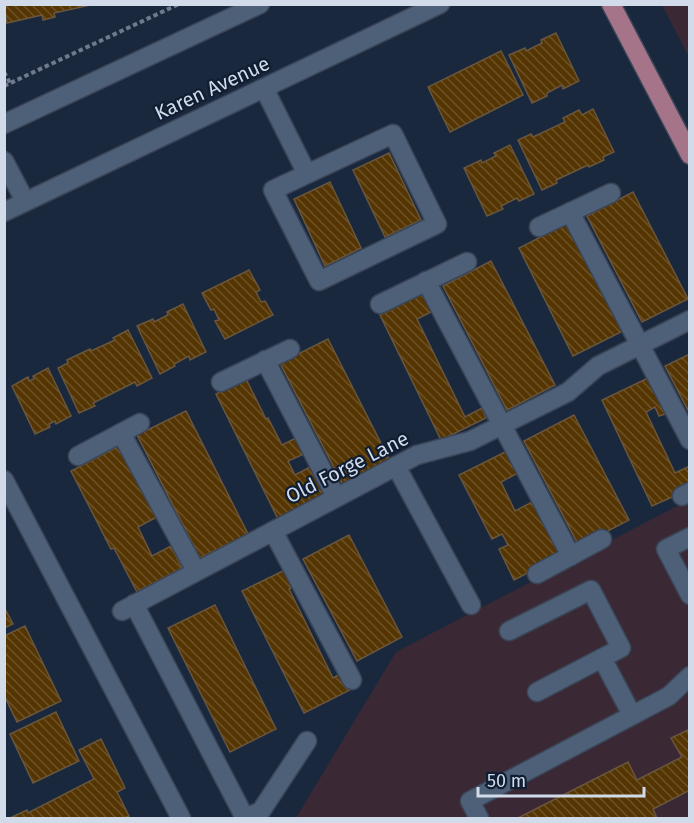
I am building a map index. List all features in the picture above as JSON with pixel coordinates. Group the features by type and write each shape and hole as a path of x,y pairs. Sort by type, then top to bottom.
{"main road":[{"path":"611,4 690,155"}],"street":[{"path":"4,124 260,4"},
{"name":"Karen Avenue","path":"4,212 440,4"},
{"path":"264,88 307,174"},
{"path":"393,134 436,224 319,281 273,190 307,174 393,134"},
{"path":"4,161 25,201"},
{"path":"539,227 611,193"},
{"path":"570,212 690,440"},
{"path":"380,304 467,262"},
{"path":"426,281 570,556"},
{"name":"Old Forge Lane","path":"245,819 128,608 417,454 470,441 568,392 598,366 690,320"},
{"path":"221,382 290,349"},
{"path":"265,360 336,497"},
{"path":"78,456 140,423"},
{"path":"121,433 196,572"},
{"path":"396,465 471,605"},
{"path":"4,480 181,819"},
{"path":"273,531 352,680"},
{"path":"690,537 666,549 690,595"},
{"path":"537,574 602,539"},
{"path":"509,631 591,590 621,648 537,692"},
{"path":"603,658 632,715"},
{"path":"479,819 470,801 669,696 690,676"},
{"path":"245,819 261,812 307,741"}],"path":[{"path":"4,86 179,4"},
{"path":"4,72 10,83"}],"shaded area":[{"path":"662,5 689,5 689,57"},
{"path":"689,500 689,818 296,818 396,652"}],"building":[{"path":"4,4 95,4 54,13 55,17 43,20 42,15 7,23"},
{"path":"556,33 579,81 563,89 562,85 532,103 509,55 525,48 526,51"},
{"path":"501,51 523,95 450,132 428,87"},
{"path":"593,109 614,152 603,157 604,160 556,180 557,183 542,190 518,140 531,134 533,137 565,122 563,118 579,110 582,115"},
{"path":"510,145 534,194 519,201 517,198 501,206 503,209 487,216 464,168 496,156 494,153"},
{"path":"389,153 421,220 385,237 353,170"},
{"path":"330,182 361,248 325,266 294,199"},
{"path":"633,192 688,299 642,322 587,216"},
{"path":"568,223 623,331 573,356 519,248"},
{"path":"491,261 555,385 507,410 443,286"},
{"path":"249,270 260,290 256,292 261,302 265,301 273,315 225,339 215,321 219,320 214,309 211,310 202,293"},
{"path":"424,293 433,311 417,319 465,417 482,408 486,418 441,440 380,315"},
{"path":"183,304 206,352 190,360 189,356 160,374 137,326 153,319 154,322"},
{"path":"128,330 152,378 137,386 135,382 93,403 95,406 79,413 58,368 68,363 67,360 115,340 113,338"},
{"path":"328,339 391,463 344,487 280,363"},
{"path":"690,354 690,414 665,366"},
{"path":"48,368 71,416 56,424 55,421 49,424 50,427 35,434 12,386 28,377 29,381 34,379 33,376"},
{"path":"648,378 665,414 659,416 655,407 646,412 675,473 690,466 690,489 652,506 602,400"},
{"path":"246,379 282,445 296,438 304,454 288,461 295,475 312,466 327,495 278,519 216,394"},
{"path":"186,411 248,534 200,558 137,435"},
{"path":"574,415 629,520 579,546 524,441"},
{"path":"119,446 157,517 138,527 152,556 171,546 182,568 137,592 114,548 111,549 71,471"},
{"path":"507,451 518,473 501,482 515,511 534,501 561,556 514,580 499,549 508,545 502,534 492,539 459,475"},
{"path":"349,535 402,637 357,661 303,559"},
{"path":"289,568 297,584 289,589 333,678 342,673 350,690 304,713 242,591"},
{"path":"215,605 276,729 230,752 168,628"},
{"path":"4,607 13,624 4,628"},
{"path":"25,626 61,701 17,722 4,695 4,636"},
{"path":"56,712 79,761 33,783 10,734"},
{"path":"690,729 690,790 653,809 657,818 518,818 628,762 637,780 682,757 671,738"},
{"path":"101,739 125,788 117,792 129,816 124,818 10,818 27,810 28,813 94,779 79,750"}]}
